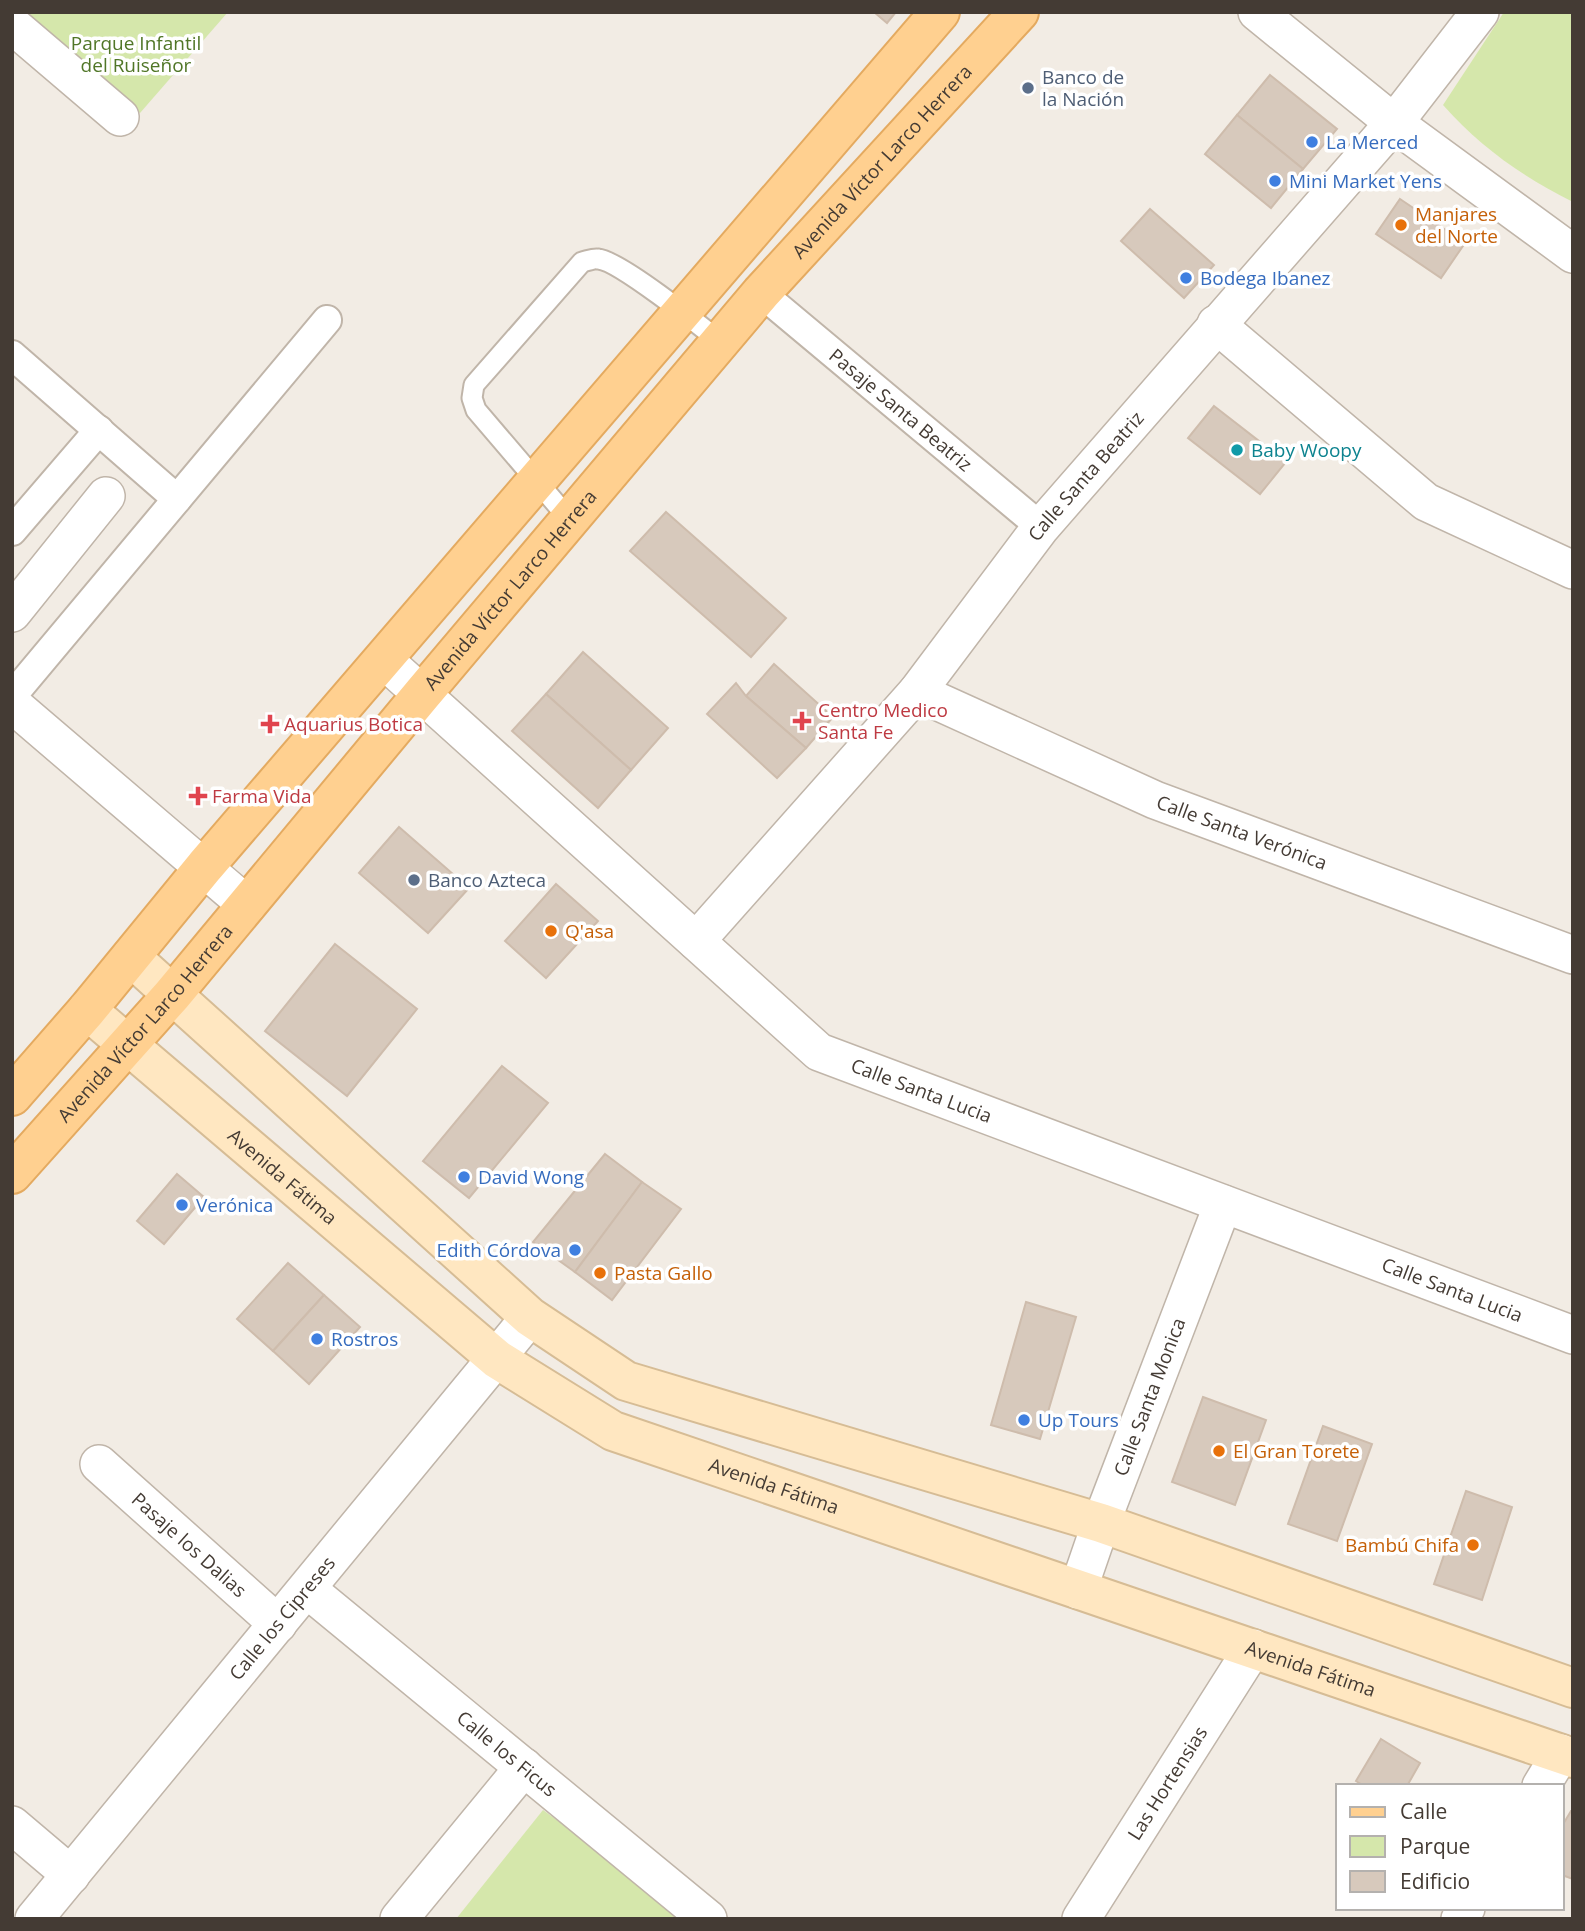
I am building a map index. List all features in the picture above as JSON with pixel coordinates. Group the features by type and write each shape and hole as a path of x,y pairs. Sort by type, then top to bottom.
{"main road":[{"path":"12,1096 87,1010 205,866 940,12"},
{"name":"Avenida Víctor Larco Herrera","path":"12,1174 172,995 761,293 1019,12"},
{"path":"131,957 530,1317 626,1381 1101,1523 1573,1688"},
{"name":"Avenida Fátima","path":"87,1010 497,1359 613,1431 1567,1756"}],"street":[{"path":"1257,12 1394,123 1573,254"},
{"name":"Calle Santa Beatriz","path":"696,941 917,692 1041,527 1394,123 1479,12"},
{"path":"12,25 120,117"},
{"name":"Pasaje Santa Beatriz","path":"761,293 1041,527"},
{"path":"12,696 327,320"},
{"path":"1216,324 1426,502 1573,570"},
{"path":"12,355 177,499"},
{"path":"12,531 99,430"},
{"path":"12,613 106,496"},
{"name":"Calle Santa Lucia","path":"384,660 819,1052 1573,1335"},
{"name":"Calle Santa Verónica","path":"917,692 1156,800 1573,955"},
{"path":"12,704 205,866 247,905"},
{"name":"Calle Santa Monica","path":"1078,1590 1223,1204"},
{"name":"Calle los Cipreses","path":"34,1919 530,1317"},
{"name":"Pasaje los Dalias","path":"99,1464 278,1624"},
{"name":"Calle los Ficus","path":"307,1589 708,1919"},
{"name":"Las Hortensias","path":"1081,1919 1253,1648"},
{"path":"1543,1784 1567,1756"},
{"path":"399,1919 524,1767"},
{"path":"12,1825 71,1875"}],"lane":[{"path":"569,520 476,410 472,398 474,385 582,262 598,258 613,264 683,312 720,342"}],"green space":[{"name":"Parque Infantil del Ruiseñor","path":"23,12 228,12 140,113"},
{"path":"1504,12 1573,12 1573,202 1503,160 1443,105"},
{"path":"543,1810 693,1919 456,1919"}],"building":[{"path":"874,12 896,12 887,23"},
{"path":"1270,75 1337,129 1303,169 1237,115"},
{"path":"1237,115 1303,169 1271,208 1205,154"},
{"path":"1400,199 1465,243 1441,278 1376,234"},
{"path":"1150,209 1214,265 1184,298 1121,241"},
{"name":"Baby Woopy","path":"1214,406 1286,462 1260,494 1188,438"},
{"path":"666,512 786,618 751,657 630,551"},
{"path":"583,652 668,728 631,770 546,694"},
{"path":"774,664 833,717 806,748 746,696"},
{"path":"736,683 746,696 806,748 777,778 707,714"},
{"path":"546,694 631,770 598,808 512,731"},
{"name":"Banco Azteca","path":"399,827 469,888 428,933 359,873"},
{"name":"Q'asa","path":"556,884 598,921 546,978 505,941"},
{"path":"335,944 417,1009 347,1096 265,1031"},
{"path":"502,1066 548,1103 469,1198 423,1161"},
{"path":"605,1154 642,1182 575,1272 533,1242"},
{"path":"177,1174 204,1197 164,1244 137,1221"},
{"path":"642,1182 681,1209 612,1300 575,1272"},
{"path":"288,1263 324,1295 273,1351 237,1319"},
{"name":"Rostros","path":"324,1295 360,1327 309,1384 273,1351"},
{"path":"1026,1302 1076,1317 1040,1439 991,1425"},
{"name":"El Gran Torete","path":"1203,1397 1266,1420 1235,1505 1172,1482"},
{"path":"1323,1426 1372,1444 1337,1541 1288,1524"},
{"name":"Bambú Chifa","path":"1466,1491 1512,1507 1482,1600 1434,1584"},
{"path":"1381,1739 1420,1763 1408,1784 1361,1784 1356,1781"},
{"path":"1573,1811 1573,1879 1564,1876 1564,1823"}],"place":[{"name":"Banco de la Nación","path":"1028,88"},
{"name":"La Merced","path":"1312,142"},
{"name":"Mini Market Yens","path":"1275,181"},
{"name":"Manjares del Norte","path":"1401,225"},
{"name":"Bodega Ibanez","path":"1186,278"},
{"name":"Baby Woopy","path":"1237,450"},
{"name":"Centro Medico Santa Fe","path":"802,721"},
{"name":"Aquarius Botica","path":"270,724"},
{"name":"Farma Vida","path":"198,796"},
{"name":"Banco Azteca","path":"414,880"},
{"name":"Q'asa","path":"551,931"},
{"name":"David Wong","path":"464,1177"},
{"name":"Verónica","path":"182,1205"},
{"name":"Edith Córdova","path":"575,1250"},
{"name":"Pasta Gallo","path":"600,1273"},
{"name":"Rostros","path":"317,1339"},
{"name":"Up Tours","path":"1024,1420"},
{"name":"El Gran Torete","path":"1219,1451"},
{"name":"Bambú Chifa","path":"1473,1545"}]}
